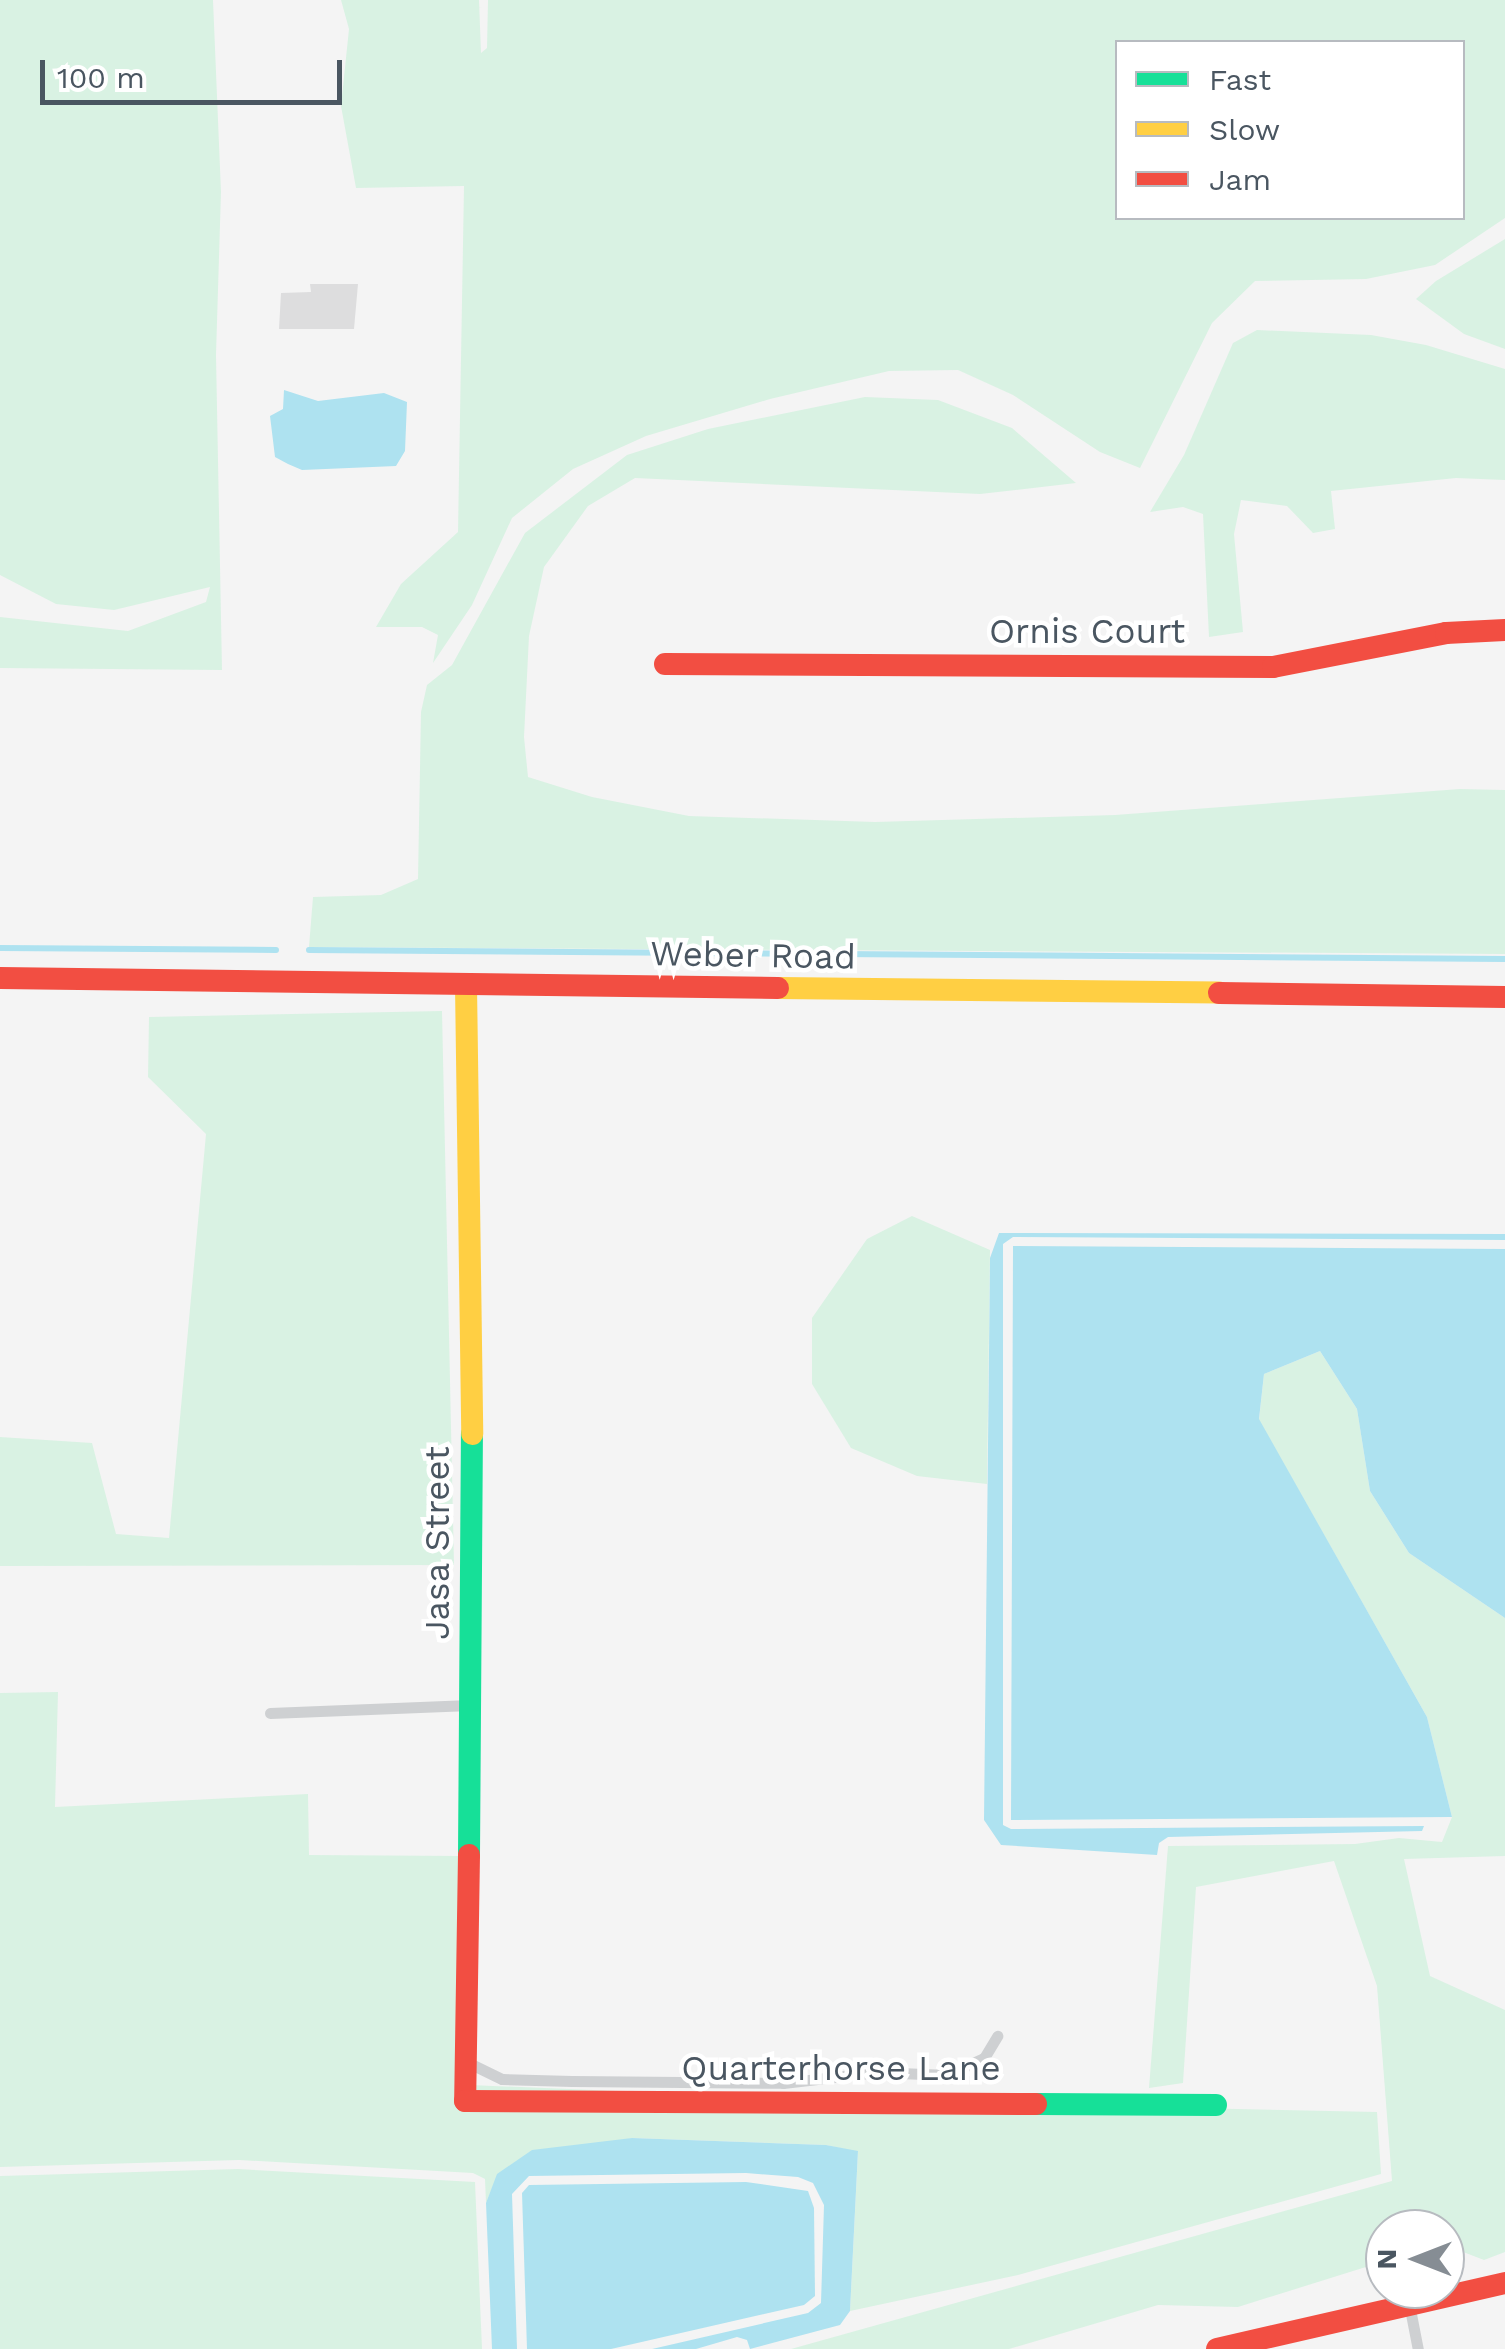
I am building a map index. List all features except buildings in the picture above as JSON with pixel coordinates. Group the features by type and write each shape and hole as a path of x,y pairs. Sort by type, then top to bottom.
{"main road":[{"name":"Ornis Court","path":"665,664 1274,667 1446,634 1505,630"},
{"name":"Weber Road","path":"0,978 1505,997"},
{"name":"Jasa Street","path":"465,2101 472,1705 466,984"},
{"name":"Quarterhorse Lane","path":"465,2101 1216,2105"},
{"path":"1465,2292 1505,2283"},
{"path":"1217,2349 1392,2309"}],"lane":[{"path":"270,1713 472,1705"},
{"path":"466,2059 482,2073 502,2079 782,2082 877,2072 946,2074 984,2058 996,2036"},
{"path":"1411,2309 1418,2349"}],"green space":[{"path":"0,0 213,0 221,192 216,355 222,670 0,668 0,617 128,631 206,602 210,587 114,610 56,604 0,575"},
{"path":"341,0 479,0 481,53 487,48 488,0 1505,0 1505,218 1435,265 1366,279 1255,281 1212,323 1140,468 1100,452 1013,395 958,370 889,371 770,399 646,436 573,469 512,518 472,605 433,663 438,635 422,627 376,627 401,584 458,532 464,186 356,188 341,106 349,29"},
{"path":"1505,239 1505,349 1464,334 1416,299 1436,281"},
{"path":"1257,330 1371,335 1426,345 1505,369 1505,480 1456,478 1331,491 1335,529 1313,533 1287,506 1241,500 1234,534 1243,632 1209,637 1203,514 1183,507 1150,512 1184,455 1233,343"},
{"path":"865,397 938,400 1012,428 1076,483 980,494 635,478 588,506 544,567 529,636 524,737 528,777 592,797 689,816 875,822 1115,815 1460,789 1505,790 1505,954 309,947 313,897 381,895 418,879 421,712 427,685 452,665 525,533 627,455 708,429"},
{"path":"442,1011 454,1565 0,1566 0,1437 92,1443 116,1534 169,1538 206,1134 148,1077 149,1017"},
{"path":"912,1216 990,1250 987,1484 917,1476 851,1448 812,1384 812,1318 867,1239"},
{"path":"1320,1351 1357,1409 1370,1491 1409,1553 1505,1618 1505,1856 1404,1859 1430,1976 1505,2010 1505,2252 1484,2260 1465,2253 1465,2209 1365,2209 1365,2267 1238,2307 1158,2305 1009,2349 791,2349 1392,2181 1377,1986 1334,1861 1196,1887 1183,2083 1149,2088 1168,1846 1355,1844 1399,1838 1442,1842 1452,1817 1427,1717 1259,1420 1264,1374"},
{"path":"58,1692 55,1807 308,1794 309,1855 463,1856 470,2085 861,2101 1377,2112 1381,2174 1018,2275 850,2311 858,2152 826,2145 632,2138 498,2174 486,2203 485,2179 473,2173 239,2160 0,2167 0,1693"},
{"path":"238,2169 475,2182 482,2349 0,2349 0,2176"}],"water":[{"path":"284,390 318,401 384,393 407,402 405,451 396,466 302,470 288,464 275,457 270,416 283,409"},
{"path":"999,1233 1505,1234 1505,1240 1013,1237 1003,1244 1003,1825 1011,1829 1424,1826 1422,1831 1168,1837 1159,1843 1157,1855 1001,1845 984,1820 990,1258"},
{"path":"1013,1246 1505,1249 1505,1618 1409,1553 1370,1491 1357,1409 1320,1351 1264,1374 1259,1419 1427,1717 1452,1817 1011,1820"},
{"path":"632,2138 826,2145 858,2151 850,2311 840,2325 750,2349 747,2340 737,2337 696,2349 652,2349 808,2313 821,2303 824,2205 813,2183 798,2177 746,2173 529,2176 512,2194 517,2349 492,2349 486,2203 497,2174 532,2150"},
{"path":"746,2182 808,2191 814,2208 815,2296 804,2305 611,2349 527,2349 522,2193 529,2185"}],"waterway":[{"path":"0,948 276,950"},
{"path":"309,950 1505,959"}],"traffic: fast":[{"path":"469,1855 472,1434"},
{"path":"1036,2104 1216,2105"}],"traffic: slow":[{"path":"466,985 472,1434"},
{"path":"778,988 1219,993"}],"traffic: jam":[{"path":"665,664 1273,667 1446,633 1505,630"},
{"path":"0,978 778,988"},
{"path":"1219,993 1505,997"},
{"path":"469,1855 465,2101 1036,2104"},
{"path":"1217,2349 1505,2283"}]}
